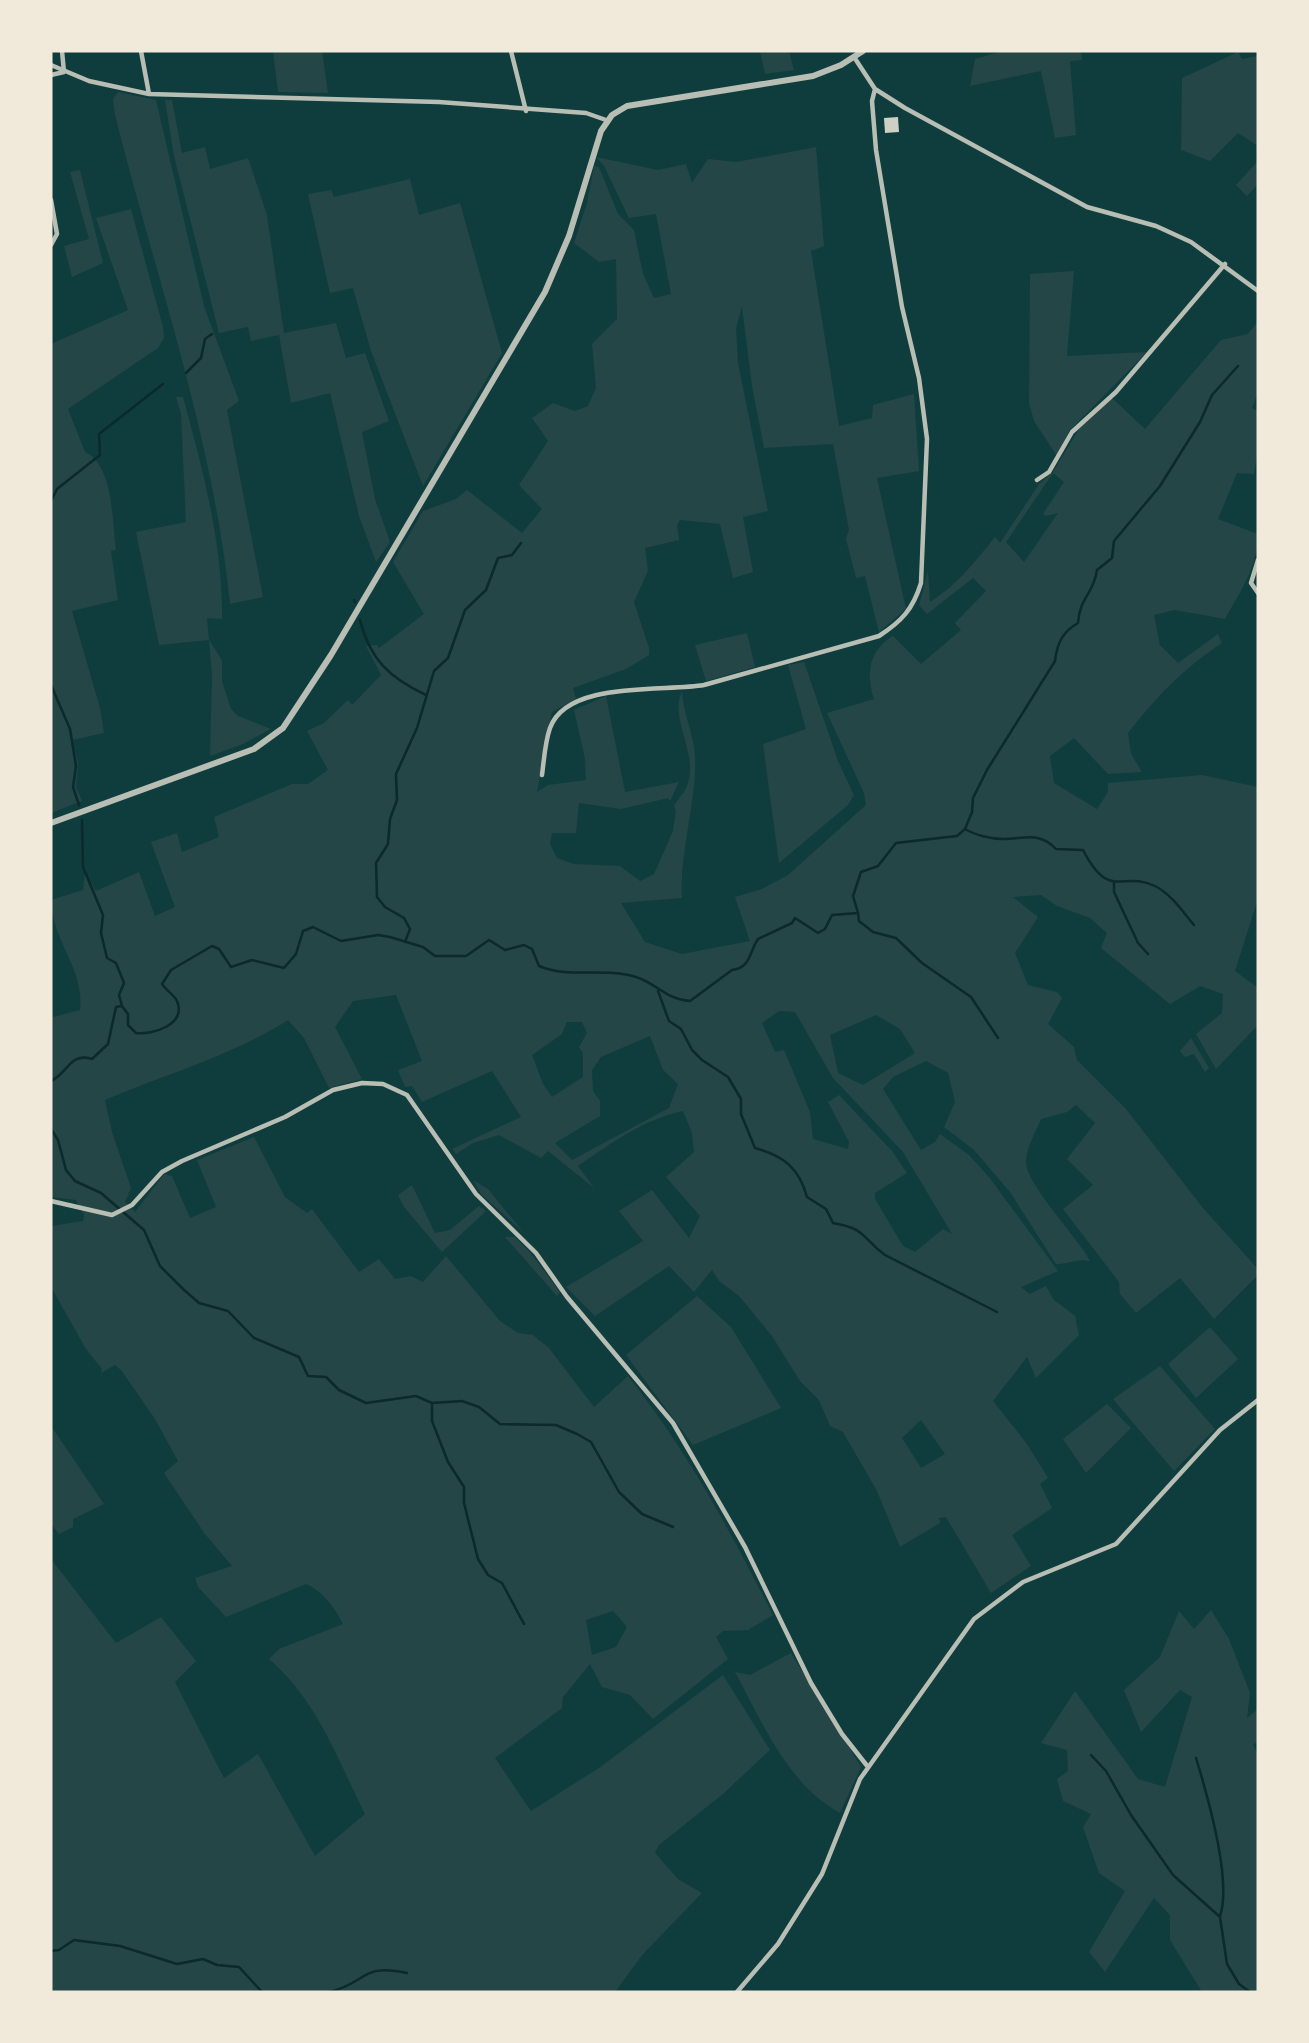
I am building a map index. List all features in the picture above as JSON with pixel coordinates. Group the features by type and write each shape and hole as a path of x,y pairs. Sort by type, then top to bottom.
{"street":[{"path":"62,51 64,72"},
{"path":"141,51 149,94"},
{"path":"511,51 526,111"},
{"path":"51,823 254,749 283,728 331,655 545,292 569,236 606,120 627,106 813,76 863,51"},
{"path":"854,57 875,89 1087,207 1156,226 1191,242 1225,264 1258,291"},
{"path":"51,65 64,72 149,94 439,102 526,111 594,114 606,120"},
{"path":"51,75 64,72"},
{"path":"541,775 550,727 556,716 581,700 623,689 678,689 704,685 879,636 897,624 914,605 921,583 927,439 923,396 895,274 876,150 872,101 875,89"},
{"path":"51,200 57,234 51,245"},
{"path":"1037,480 1049,472 1072,432 1116,392 1225,264"},
{"path":"1258,560 1251,583 1258,593"},
{"path":"51,1201 112,1215 122,1213 162,1172 285,1117 333,1090 362,1083 396,1087 419,1110 476,1194 536,1253 567,1297 673,1423 745,1547 811,1683 842,1734 868,1767"},
{"path":"737,1992 778,1944 815,1886 830,1859 851,1796 868,1767 974,1619 1023,1582 1116,1544 1220,1430 1258,1400"}],"shaded area":[{"path":"273,51 322,51 328,93 278,92"},
{"path":"760,51 789,51 794,70 765,74"},
{"path":"1003,51 1081,51 1082,60 1070,61 1076,135 1055,138 1041,71 970,86 975,59"},
{"path":"1238,52 1242,59 1258,56 1258,146 1238,133 1210,161 1181,150 1182,78"},
{"path":"118,92 156,100 204,306 239,401 227,410 263,597 230,604 211,480 182,358 115,115 113,99"},
{"path":"165,100 172,100 182,153 205,147 210,169 248,158 267,215 284,333 336,323 346,358 365,353 389,421 362,432 375,499 390,542 376,562 359,516 330,393 291,403 279,335 251,341 248,327 219,333 174,156"},
{"path":"816,147 824,246 811,251 839,426 872,418 873,405 914,394 919,471 877,478 906,609 879,632 865,576 856,578 846,539 849,530 833,444 764,448 752,386 742,307 736,328 738,363 768,511 743,517 753,572 733,578 720,524 680,520 677,525 679,540 645,548 648,571 634,602 649,655 626,669 573,688 576,699 552,712 537,792 548,785 586,780 585,759 574,710 606,696 625,792 679,782 670,801 668,798 621,809 579,803 576,833 552,833 550,844 557,858 574,864 620,866 640,881 654,874 673,831 676,810 674,806 687,786 690,771 679,713 682,691 693,740 695,774 683,863 682,898 621,903 645,942 682,954 750,941 735,897 762,889 788,875 866,805 864,793 827,713 874,699 870,671 875,655 885,641 893,636 921,664 961,630 955,623 986,591 973,578 927,614 919,605 928,571 930,602 957,581 995,537 1000,543 1039,484 1053,472 1079,429 1112,398 1145,429 1221,340 1248,334 1258,321 1258,392 1252,408 1258,411 1258,449 1254,474 1237,473 1218,519 1258,534 1252,568 1225,619 1175,610 1154,615 1160,645 1178,663 1218,634 1222,643 1171,684 1128,733 1131,754 1142,772 1108,774 1074,738 1050,756 1054,783 1097,809 1108,792 1108,783 1202,775 1258,787 1258,899 1235,971 1258,988 1258,1025 1216,1069 1196,1034 1222,1013 1223,994 1200,986 1170,1004 1101,948 1107,933 1090,918 1057,906 1041,895 1013,897 1038,917 1015,953 1028,985 1057,992 1062,998 1048,1024 1074,1047 1077,1060 1126,1109 1203,1208 1258,1269 1258,1275 1214,1319 1180,1278 1136,1313 1120,1294 1119,1282 1063,1209 1093,1185 1067,1159 1095,1123 1076,1105 1067,1112 1041,1119 1028,1150 1026,1160 1033,1182 1090,1261 1056,1264 1010,1192 974,1150 944,1127 955,1102 948,1073 926,1061 893,1077 883,1089 921,1150 935,1142 940,1134 969,1155 989,1177 1058,1271 1021,1287 1030,1294 1046,1286 1053,1299 1075,1316 1079,1335 1036,1378 1027,1357 993,1401 1027,1444 1048,1478 1040,1484 1052,1508 1012,1535 1031,1566 991,1593 946,1517 939,1518 940,1523 900,1547 877,1491 843,1432 830,1426 819,1400 800,1381 772,1336 739,1296 719,1281 712,1270 694,1292 669,1266 595,1316 566,1287 643,1241 619,1211 652,1190 689,1238 700,1216 666,1177 694,1152 692,1133 683,1111 641,1126 578,1166 594,1188 548,1151 541,1158 499,1135 473,1143 456,1154 452,1149 521,1117 492,1071 422,1102 412,1086 405,1087 398,1070 422,1061 396,995 353,1001 335,1027 362,1079 329,1088 304,1038 288,1020 222,1054 105,1100 112,1132 131,1188 125,1202 135,1212 164,1174 172,1176 190,1218 216,1207 197,1160 254,1137 285,1197 307,1213 312,1209 359,1272 379,1259 395,1279 411,1276 423,1282 446,1256 500,1321 518,1333 533,1335 549,1348 594,1407 628,1376 670,1433 706,1492 773,1615 748,1630 723,1631 716,1637 728,1659 653,1719 630,1695 602,1687 590,1664 563,1697 562,1708 495,1758 531,1811 599,1768 723,1675 770,1750 723,1794 659,1845 655,1853 678,1879 702,1893 643,1954 615,1992 51,1992 51,1559 116,1643 161,1617 196,1661 175,1682 224,1778 258,1754 315,1856 365,1814 313,1712 301,1693 269,1659 279,1649 343,1624 340,1618 323,1596 306,1584 226,1617 198,1587 195,1578 232,1566 205,1534 164,1473 178,1461 155,1419 121,1370 115,1365 101,1373 102,1369 86,1349 51,1287 51,1226 83,1221 84,1215 76,1200 51,1197 51,1011 53,1017 80,1010 80,995 73,967 56,928 51,900 83,890 85,872 96,891 139,872 155,916 175,907 151,842 177,833 182,852 219,837 214,817 292,784 308,784 328,770 307,731 324,723 348,700 352,705 381,675 366,646 377,645 379,648 424,614 393,562 423,511 456,499 467,490 522,533 542,509 519,485 548,441 532,418 553,403 575,411 588,406 596,388 592,344 617,319 616,259 599,262 574,243 587,203 594,166 599,167 618,214 634,230 643,274 654,298 671,294 656,214 629,218 604,166 596,157 658,170 686,164 692,183 708,159 736,162","holes":["1053,473 1064,482 1043,514 1046,516 1058,513 1024,562 1006,542","779,1011 795,1012 833,1078 903,1152 952,1234 943,1229 915,1252 903,1246 875,1199 875,1193 907,1173 892,1151 839,1095 828,1102 849,1142 848,1149 813,1139 810,1112 784,1050 775,1052 762,1023","876,1015 900,1029 915,1053 863,1085 838,1073 830,1035","567,1022 582,1022 587,1033 579,1047 583,1053 583,1077 552,1097 543,1084 532,1055 562,1034","650,1036 663,1070 678,1084 669,1108 572,1160 555,1143 600,1116 600,1101 593,1091 592,1070 601,1057","921,1420 945,1454 921,1468 902,1438","613,1611 627,1627 616,1647 592,1655 586,1620"]},
{"path":"1258,161 1258,184 1247,196 1236,185"},
{"path":"80,170 103,263 72,277 64,246 89,239 70,172"},
{"path":"410,179 419,215 460,203 502,353 423,486 371,351 353,288 330,293 308,194 331,190 334,197"},
{"path":"131,209 164,338 158,348 68,409 85,452 102,469 110,495 116,550 111,551 118,600 72,611 100,708 104,733 72,740 78,763 76,787 82,801 51,813 51,344 128,310 96,218"},
{"path":"1074,271 1067,356 1147,352 1069,431 1057,456 1034,421 1029,403 1030,274"},
{"path":"176,397 183,397 210,508 219,563 222,619 207,618 209,640 159,645 136,532 186,522 181,414"},
{"path":"747,633 755,667 706,681 695,645"},
{"path":"209,640 222,660 222,681 231,709 238,716 271,729 243,744 210,756 212,675"},
{"path":"804,662 838,761 854,795 848,805 779,863 763,744 806,729 788,665"},
{"path":"1191,1038 1209,1068 1205,1072 1194,1054 1185,1057 1180,1051"},
{"path":"473,1180 488,1189 524,1233 481,1194"},
{"path":"412,1185 435,1233 450,1230 479,1206 486,1211 442,1252 404,1207 398,1195"},
{"path":"505,1237 515,1237 530,1252 560,1292 557,1296"},
{"path":"697,1296 731,1327 781,1408 693,1445 626,1355"},
{"path":"1210,1327 1238,1359 1196,1398 1168,1364"},
{"path":"1160,1366 1215,1429 1174,1471 1113,1399"},
{"path":"1107,1404 1131,1428 1086,1473 1063,1439"},
{"path":"51,1426 104,1504 73,1519 73,1527 59,1534 51,1524"},
{"path":"1211,1610 1229,1639 1250,1693 1247,1718 1258,1709 1258,1741 1253,1745 1258,1754 1258,1992 1202,1992 1170,1940 1170,1915 1154,1898 1105,1972 1089,1952 1125,1891 1099,1873 1083,1827 1091,1814 1063,1801 1057,1779 1068,1771 1067,1750 1041,1743 1075,1691 1138,1779 1165,1787 1192,1697 1180,1690 1141,1732 1124,1690 1160,1657 1179,1611 1194,1629"},
{"path":"791,1653 861,1767 840,1813 805,1786 791,1769 766,1731 735,1672 750,1675"}],"building":[{"path":"898,117 899,132 885,133 884,118"}],"waterway":[{"path":"186,373 201,358 205,339 212,334"},
{"path":"51,1081 74,1061 79,1058 92,1059 108,1044 116,1007 122,1006 128,1014 128,1025 136,1033 159,1030 173,1022 179,1009 177,1001 162,984 171,970 212,946 219,949 231,967 252,960 284,968 296,954 303,931 313,927 341,941 378,935 390,937 423,947 435,956 466,956 489,940 505,950 524,945 532,949 539,966 550,970 624,974 643,980 675,998 690,1001 732,970 743,966 758,939 792,923 795,918 818,933 825,929 832,915 858,913 853,896 861,872 878,866 896,843 957,836 965,829 972,812 973,798 987,770 1055,661 1061,639 1078,623 1081,607 1093,585 1097,570 1112,558 1114,541 1160,486 1200,422 1212,395 1238,366"},
{"path":"51,501 57,489 100,455 99,434 163,384"},
{"path":"405,942 410,929 404,918 385,907 377,897 376,863 388,844 390,819 397,800 396,774 417,728 434,671 448,658 465,610 486,590 498,558 512,555 521,543"},
{"path":"360,620 369,646 383,666 402,682 426,695"},
{"path":"51,685 70,729 76,766 73,787 79,805"},
{"path":"82,820 83,867 103,915 101,933 107,958 116,963 124,983 119,995 122,1006"},
{"path":"965,829 1003,839 1038,838 1056,849 1083,850 1092,866 1109,880 1144,882 1161,889 1194,925"},
{"path":"1114,883 1114,892 1138,943 1148,954"},
{"path":"858,913 859,921 873,932 896,938 922,963 971,997 998,1038"},
{"path":"658,991 669,1021 681,1029 692,1050 728,1077 741,1099 741,1114 755,1148 774,1155 789,1165 800,1178 807,1197 826,1209 833,1223 858,1231 885,1255 997,1312"},
{"path":"51,1129 58,1140 66,1170 75,1181 101,1193 144,1230 160,1266 183,1289 199,1303 228,1311 254,1338 299,1357 308,1376 326,1377 339,1390 366,1403 416,1396 432,1403 462,1401 479,1407 500,1424 556,1425 591,1442 619,1492 642,1514 673,1527"},
{"path":"432,1405 432,1421 448,1462 464,1487 464,1503 478,1559 488,1575 502,1583 524,1624"},
{"path":"1091,1755 1106,1771 1131,1815 1173,1875 1220,1917 1227,1964 1239,1984 1250,1992"},
{"path":"1196,1758 1221,1860 1223,1901 1220,1916"},
{"path":"51,1951 59,1950 74,1940 120,1946 177,1964 203,1959 217,1965 239,1967 262,1992"},
{"path":"329,1992 380,1970 407,1973"}]}
